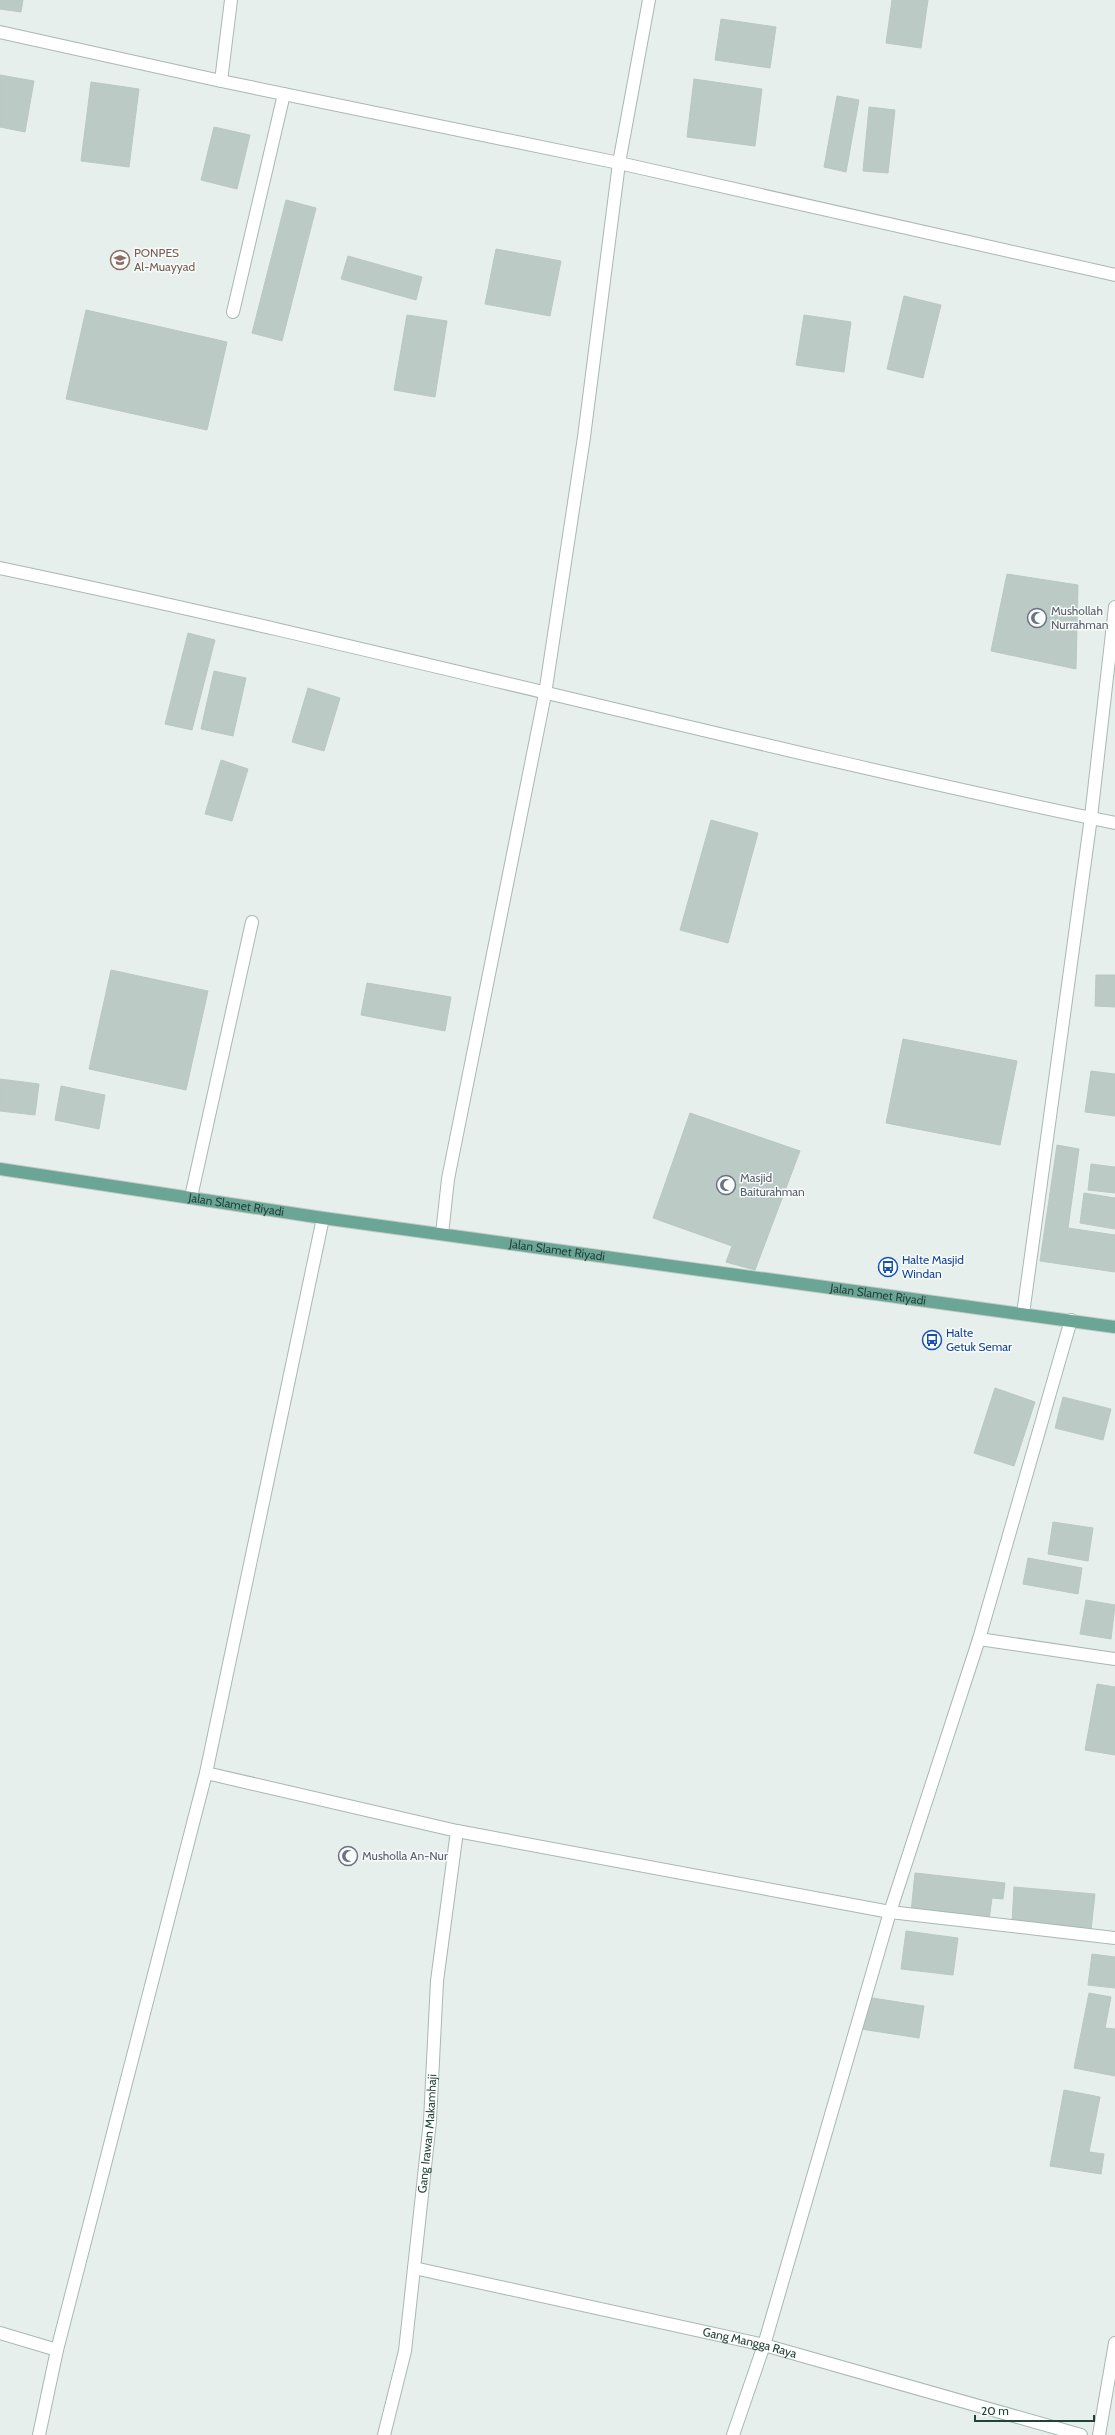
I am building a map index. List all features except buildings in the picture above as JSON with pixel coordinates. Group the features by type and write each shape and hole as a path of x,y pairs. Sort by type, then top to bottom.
{"main road":[{"name":"Jalan Slamet Riyadi","path":"0,1169 323,1218 1115,1326"}],"street":[{"path":"221,81 231,0"},
{"path":"442,1234 448,1179 545,694 585,430 619,163 649,0"},
{"path":"0,32 221,81 619,163 1115,275"},
{"path":"233,312 284,94"},
{"path":"0,568 171,604 545,694 1091,818 1115,822"},
{"path":"1023,1314 1091,818 1115,607"},
{"path":"191,1197 252,922"},
{"path":"39,2435 57,2350 206,1773 323,1218"},
{"path":"733,2435 764,2345 890,1912 979,1640 1070,1320"},
{"path":"979,1640 1115,1660"},
{"path":"206,1773 457,1831 890,1912 1115,1938"},
{"name":"Gang Irawan Makamhaji","path":"384,2435 405,2351 430,2121 437,1981 457,1831"},
{"name":"Gang Mangga Raya","path":"414,2268 764,2345 1081,2435"},
{"path":"0,2333 57,2350"},
{"path":"1099,2435 1115,2343"}],"place":[{"name":"PONPES Al-Muayyad","path":"120,260"},
{"name":"Mushollah Nurrahman","path":"1037,618"},
{"name":"Masjid Baiturahman","path":"726,1185"},
{"name":"Halte Masjid Windan","path":"888,1267"},
{"name":"Halte Getuk Semar","path":"932,1340"},
{"name":"Musholla An-Nur","path":"348,1856"}]}
